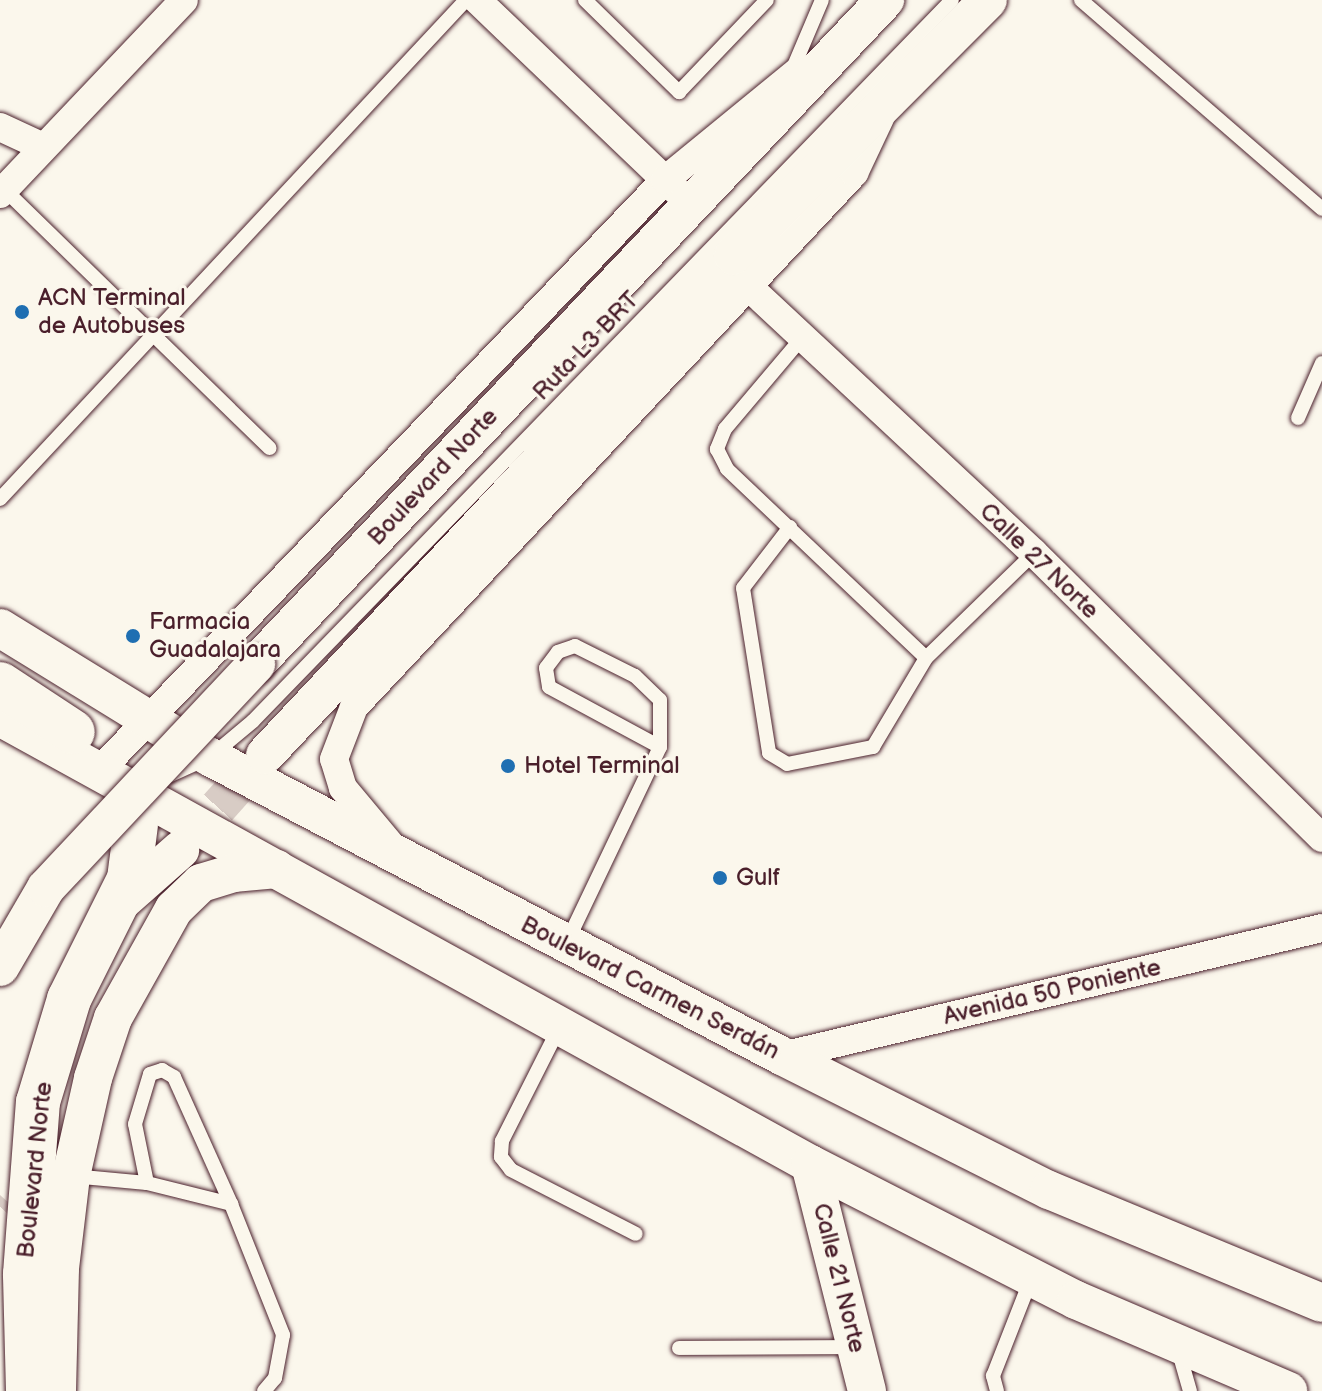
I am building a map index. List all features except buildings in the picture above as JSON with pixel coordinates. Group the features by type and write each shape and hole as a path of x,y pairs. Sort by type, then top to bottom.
{"main road":[{"name":"Boulevard Norte","path":"0,967 25,916 46,888 256,664 677,192 885,0"},
{"path":"265,755 733,256 988,0"},
{"name":"Boulevard Carmen Serdán","path":"0,628 210,757 411,867 567,943 782,1056 1049,1190 1322,1303"},
{"path":"0,684 73,732"},
{"path":"0,717 120,793 277,869 810,1164 1032,1278 1288,1391"},
{"path":"110,912 135,861 120,793"},
{"name":"Boulevard Norte","path":"28,1391 25,1274 31,1161 47,1059 110,912 180,850"},
{"path":"57,1391 60,1268 71,1176 93,1078 113,1018 174,909 201,883 233,873 277,869"},
{"path":"6,1200 31,1161"},
{"name":"Calle 21 Norte","path":"810,1164 867,1391"}],"street":[{"path":"2,191 184,0"},
{"path":"477,0 677,192"},
{"path":"411,867 343,788 334,759 354,707 751,289 854,173 888,102"},
{"path":"0,127 43,147"},
{"name":"Boulevard Norte","path":"120,793 145,719 677,192"},
{"name":"Calle 27 Norte","path":"751,289 801,339 1034,553 1322,838"},
{"name":"Avenida 50 Poniente","path":"782,1056 1322,928"}],"lane":[{"path":"0,499 466,0"},
{"path":"585,0 679,92 767,0"},
{"path":"786,93 822,0"},
{"path":"885,0 898,0"},
{"name":"Ruta L3 BRT","path":"120,793 210,757 253,721 952,0"},
{"path":"1081,0 1322,209"},
{"path":"2,191 149,336 269,448"},
{"path":"801,339 725,429 717,449 727,469 926,658"},
{"path":"1298,418 1322,363"},
{"path":"790,527 743,588 769,753 787,764 873,747 926,658 1034,553"},
{"path":"567,943 660,747 660,700 651,689 575,646 558,652 546,668 549,687 660,747"},
{"path":"560,1026 502,1141 501,1157 511,1170 636,1234"},
{"path":"147,1183 135,1124 150,1074 162,1070 174,1077 231,1204 283,1335 275,1378 264,1391"},
{"path":"71,1176 147,1183 231,1204"},
{"path":"997,1391 993,1376 1032,1278"},
{"path":"1176,1343 1190,1391"},
{"path":"679,1348 856,1347"}],"tunnel":[{"path":"180,850 265,755"},
{"path":"0,1207 6,1200"}],"place":[{"name":"ACN Terminal de Autobuses","path":"22,312"},
{"name":"Farmacia Guadalajara","path":"133,636"},
{"name":"Hotel Terminal","path":"508,766"},
{"name":"Gulf","path":"720,878"}]}
